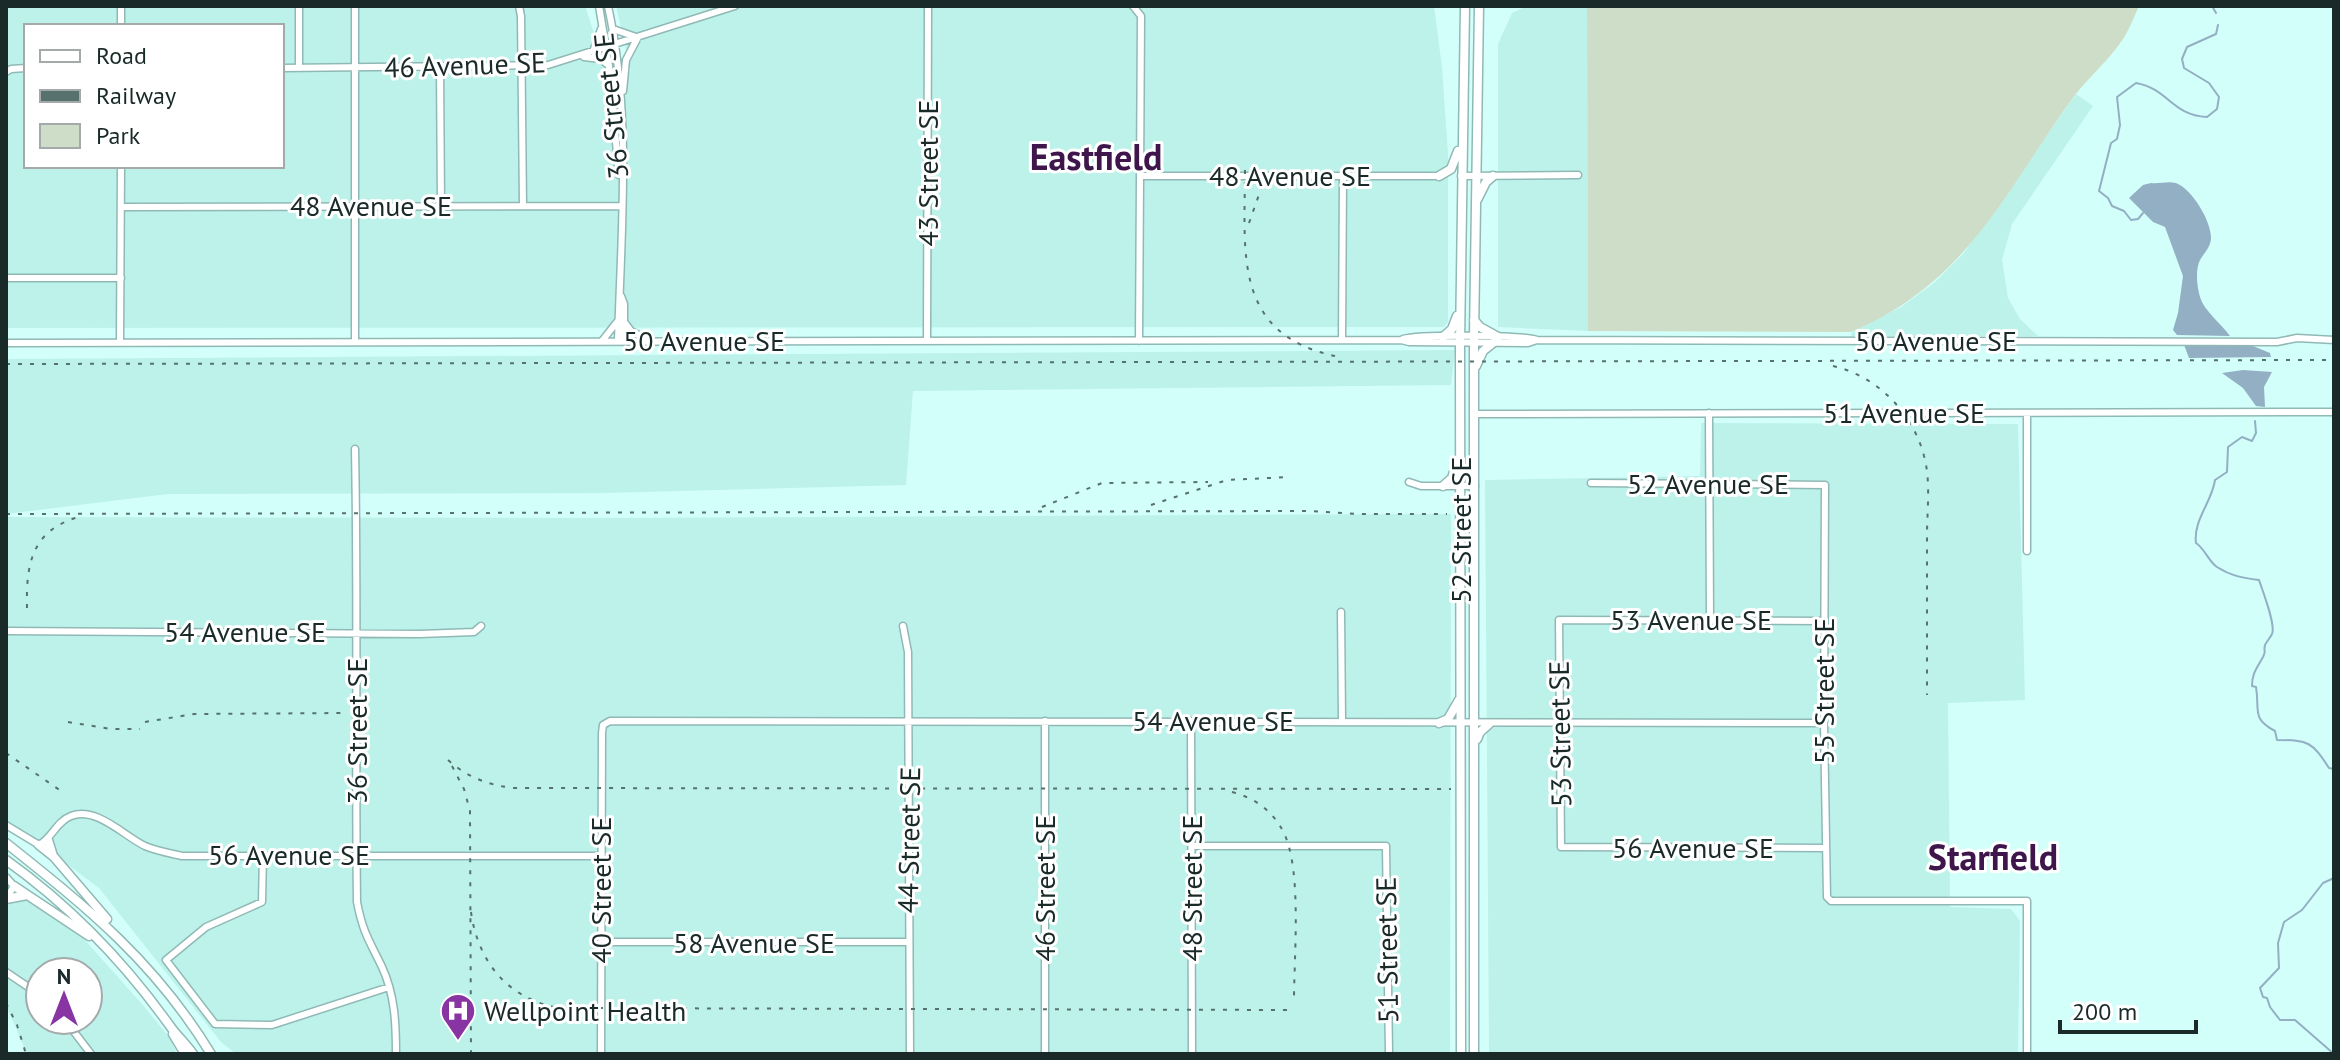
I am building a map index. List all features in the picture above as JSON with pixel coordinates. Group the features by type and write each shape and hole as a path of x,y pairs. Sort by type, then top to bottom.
{"main road":[{"name":"52 Street SE","path":"1474,1054 1474,320 1479,6"},
{"name":"52 Street SE","path":"1461,1054 1460,308 1464,8"},
{"path":"1439,176 1451,169 1461,142"},
{"path":"1439,176 1461,181"},
{"path":"1475,208 1479,192 1493,176"},
{"path":"1443,337 1452,329 1460,308"},
{"path":"1474,320 1495,340 1480,354 1474,370"},
{"path":"1443,486 1452,478 1460,456"},
{"path":"1439,723 1453,713 1461,696"},
{"path":"1475,744 1480,732 1489,724"},
{"path":"48,840 54,857"},
{"path":"6,843 86,906 127,945"},
{"path":"39,845 54,857 214,1054"},
{"path":"6,860 103,945 152,999 185,1054"},
{"path":"14,886 103,945"},
{"path":"6,899 28,895"},
{"path":"172,1029 196,1054"}],"street":[{"path":"299,6 299,67"},
{"path":"355,6 355,341"},
{"path":"519,6 523,206"},
{"name":"36 Street SE","path":"599,6 609,66 622,206"},
{"name":"36 Street SE","path":"608,6 616,45 621,103 621,341"},
{"name":"46 Avenue SE","path":"284,68 548,65 735,6"},
{"name":"43 Street SE","path":"927,340 928,6"},
{"path":"1133,6 1141,16 1139,341"},
{"path":"592,53 602,25"},
{"path":"613,29 620,34 638,37 626,60 621,103"},
{"path":"581,56 601,59 609,66"},
{"path":"440,67 441,206"},
{"path":"120,343 121,168"},
{"path":"1461,181 1475,176 1578,175"},
{"name":"48 Avenue SE","path":"1141,176 1439,176"},
{"path":"1342,340 1343,177"},
{"name":"48 Avenue SE","path":"121,207 622,206"},
{"path":"6,278 121,278"},
{"path":"602,341 622,320 631,331 651,341"},
{"name":"50 Avenue SE","path":"6,343 1401,340 1443,337 1460,340"},
{"name":"50 Avenue SE","path":"1401,340 1528,343 1537,340 2334,340"},
{"name":"51 Avenue SE","path":"1475,414 2334,412"},
{"path":"1709,413 1710,619"},
{"path":"2027,413 2027,551"},
{"name":"36 Street SE","path":"355,449 357,902 362,926 389,987 395,1009 396,1054"},
{"path":"1409,482 1421,486 1475,486"},
{"name":"52 Avenue SE","path":"1591,483 1825,485"},
{"name":"55 Street SE","path":"1825,485 1827,897 1831,901 2027,901 2027,1054"},
{"path":"1341,612 1342,721"},
{"name":"53 Avenue SE","path":"1559,620 1824,621"},
{"name":"53 Street SE","path":"1559,620 1561,847"},
{"name":"54 Avenue SE","path":"6,631 474,632 481,626"},
{"name":"44 Street SE","path":"903,626 908,652 910,1054"},
{"name":"54 Avenue SE","path":"603,725 615,721 1824,723"},
{"name":"46 Street SE","path":"1045,721 1045,1054"},
{"name":"48 Street SE","path":"1191,721 1192,1054"},
{"name":"40 Street SE","path":"601,1054 603,725"},
{"name":"56 Avenue SE","path":"39,845 48,840 65,819 86,814 143,845 182,856 601,856"},
{"path":"6,825 39,845"},
{"name":"51 Street SE","path":"1192,846 1386,846 1389,1054"},
{"name":"56 Avenue SE","path":"1561,847 1825,848"},
{"path":"263,855 262,902 206,927 166,960 215,1024 272,1025 389,987"},
{"path":"6,877 14,886 6,899"},
{"name":"58 Avenue SE","path":"601,942 908,942"},
{"path":"6,972 24,984"},
{"path":"77,1036 91,1054"}],"shaded area":[{"path":"6,6 585,6 594,33 631,72 616,6 1434,6 1448,154 1448,322 1444,327 6,328"},
{"path":"1527,6 1587,6 1588,331 1498,327 1498,44 1512,13"},
{"path":"2076,94 2093,106 2012,224 2002,260 2008,298 2020,319 2038,336 1851,336 1852,332 1901,307 1934,283 1963,254"},
{"path":"1455,350 1451,385 913,391 906,485 605,493 168,494 6,514 6,359"},
{"path":"1701,423 2018,424 2025,700 1948,703 1950,907 2011,909 2020,921 2018,1054 1489,1054 1485,480 1700,476"},
{"path":"1451,514 1450,1054 236,1054 221,1042 99,888 6,819 6,517"},
{"path":"6,884 84,939 99,956 24,956 24,1036 104,1036 104,961 170,1038 177,1054 27,1054 6,1005"}],"green space":[{"path":"1587,6 2139,6 2118,47 2075,95 1981,231 1955,261 1926,288 1892,311 1851,332 1588,331"}],"water":[{"path":"2173,182 2182,186 2205,215 2211,239 2198,264 2199,293 2205,307 2230,336 2177,335 2173,330 2183,276 2165,227 2153,222 2129,198 2143,185"},
{"path":"2183,342 2243,342 2270,353 2271,357 2189,358"},
{"path":"2243,370 2272,372 2264,387 2265,407 2256,406 2243,388 2222,373"}],"waterway":[{"path":"2212,6 2216,13"},
{"path":"2143,213 2138,219 2131,220 2099,191 2111,143 2117,139 2120,125 2117,97 2136,83 2156,91 2185,112 2207,117 2217,109 2219,97 2209,83 2184,68 2182,59 2187,47 2216,34 2218,25"},
{"path":"2255,421 2256,433 2252,441 2242,437 2228,447 2227,472 2215,480 2197,527 2196,543 2222,570 2259,580 2273,630 2252,681 2252,686 2256,687 2259,718 2275,731 2277,740 2309,744 2329,768 2334,769"},
{"path":"2334,878 2323,883 2302,910 2284,922 2278,943 2279,968 2260,988 2280,1020 2295,1020 2334,1054"}],"railway":[{"path":"1245,170 1246,259 1251,285 1261,309 1277,329 1302,345 1335,356"},
{"path":"1249,223 1261,189"},
{"path":"6,364 2334,360"},
{"path":"1833,366 1864,378 1891,399 1911,425 1924,456 1928,485 1927,695"},
{"path":"1151,505 1227,480 1290,477"},
{"path":"1042,507 1102,483 1208,482"},
{"path":"6,514 1308,511 1447,514"},
{"path":"27,608 30,564 41,540 63,523 79,517"},
{"path":"145,722 194,714 345,713"},
{"path":"68,722 111,729 140,729"},
{"path":"6,753 61,791"},
{"path":"448,760 478,779 513,788 1451,789"},
{"path":"452,766 464,789 470,811 471,1054"},
{"path":"1232,792 1256,802 1269,812 1280,825 1290,849 1295,891 1294,1000"},
{"path":"471,912 481,947 498,975 525,996 559,1008 1289,1010"},
{"path":"6,1003 26,1054"}],"place":[{"name":"Wellpoint Health","path":"458,1042"}],"district":[{"name":"Eastfield","path":"1096,157"},
{"name":"Starfield","path":"1993,857"}]}
